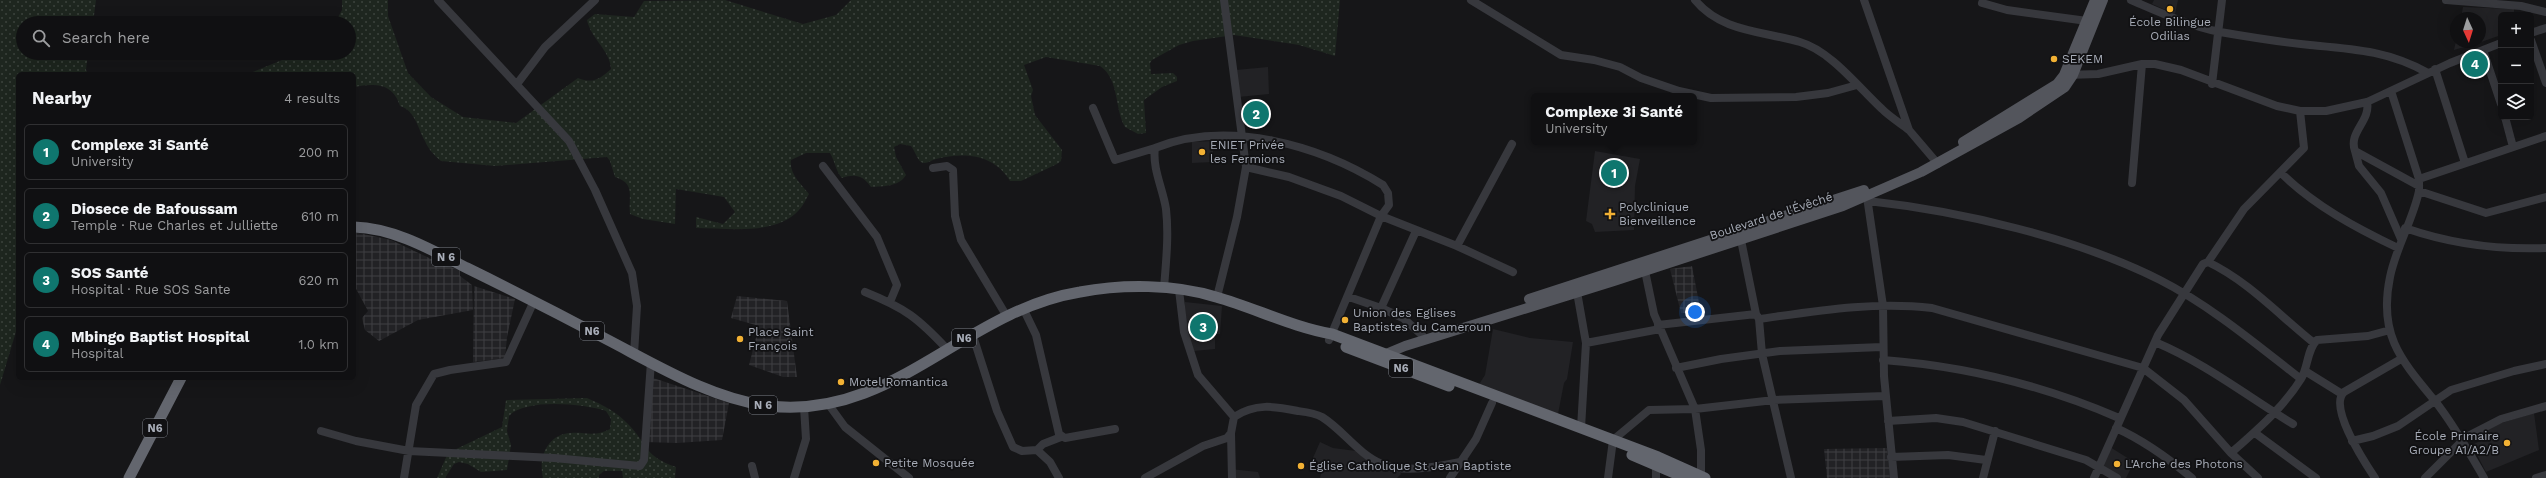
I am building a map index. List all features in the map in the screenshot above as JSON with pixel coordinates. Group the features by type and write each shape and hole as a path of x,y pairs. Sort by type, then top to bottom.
{"highway":[{"name":"N 6","path":"356,227 372,228 394,234 534,301"},
{"name":"N6","path":"829,405 883,387 972,333 1006,315 1053,297 1105,290 1164,288 1217,297 1377,354 1656,461 1703,477"},
{"name":"N6","path":"534,301 634,354 699,386"},
{"name":"N6","path":"129,478 180,380"},
{"name":"N 6","path":"699,386 749,403 804,407 829,405"},
{"name":"N6","path":"1492,399 1581,428 1612,444"},
{"name":"N6","path":"1656,461 1686,478"}],"main road":[{"name":"Boulevard de l'Évêché","path":"2069,75 2095,0"},
{"name":"Boulevard de l'Évêché","path":"1377,354 1499,312 1578,292 1612,278 1645,271 1741,240 1866,196 1935,161 2069,75 2103,0"},
{"name":"Boulevard de l'Évêché","path":"1377,354 1422,335 1612,278 1866,196"}],"street":[{"path":"438,0 569,141 619,240 632,273 636,293 634,354"},
{"path":"517,84 531,62 585,3 594,0"},
{"path":"1217,297 1237,217 1246,167 1224,0"},
{"path":"1471,0 1561,55 1594,60 1620,67 1641,78 1688,93"},
{"path":"1695,0 1710,16 1730,25 1807,44 1832,61 1883,111 1909,130 1935,161"},
{"path":"1864,0 1909,130"},
{"path":"2130,0 2191,24 2219,32 2310,45 2365,49 2400,59 2432,71 2465,163"},
{"path":"2212,84 2222,0"},
{"path":"2446,0 2522,3 2546,12"},
{"path":"1982,3 2007,10 2087,21"},
{"path":"2534,32 2546,28"},
{"path":"2069,75 2098,74 2142,64 2168,66 2212,84 2277,106 2300,111 2343,109 2367,102 2432,71 2498,44"},
{"path":"2534,48 2546,83"},
{"path":"2482,50 2498,95"},
{"path":"2132,183 2142,64"},
{"path":"1697,95 1712,98 1796,97 1828,93 1858,85"},
{"path":"2391,91 2419,185 2398,248 2387,298 2390,330 2401,359 2414,378 2435,400 2484,478"},
{"path":"2367,102 2366,113 2353,139 2355,151 2359,166 2381,194 2401,239"},
{"path":"1093,108 1115,160 1168,143 1193,139 1260,138 1305,148 1369,176 1383,185 1388,193 1389,205 1381,216 1349,297 1330,337"},
{"path":"2094,478 2119,418 2155,342 2183,293 2198,270 2208,262 2244,210 2304,148 2300,111"},
{"path":"2506,120 2513,147"},
{"path":"2419,185 2465,163 2546,136"},
{"path":"1457,246 1512,144"},
{"path":"1155,148 1156,165 1166,208 1164,288"},
{"path":"2355,151 2419,185 2486,213 2546,197"},
{"path":"823,166 877,237 897,285 890,302"},
{"path":"933,168 947,166 953,170 955,216 961,240 1006,315"},
{"path":"1246,167 1288,177 1318,188 1416,231 1457,246 1513,272"},
{"path":"2281,173 2298,190 2323,207 2398,248"},
{"path":"1894,478 1885,396 1882,347 1883,306 1866,196 2027,232 2123,263 2183,293 2303,375 2342,394"},
{"path":"2405,228 2433,238 2493,248 2546,248"},
{"path":"1381,308 1416,231"},
{"path":"1741,240 1757,317 1762,354 1774,400 1791,478"},
{"path":"2208,262 2256,294 2314,343"},
{"path":"1645,271 1659,327 1695,410 1701,450 1703,477"},
{"path":"1179,290 1184,332 1198,375 1234,417"},
{"path":"865,292 890,302 917,317 947,349"},
{"path":"1578,292 1586,343 1581,428"},
{"path":"1349,297 1381,308 1403,318 1422,335"},
{"path":"404,478 416,405 434,374 450,370 506,362 511,354 534,301"},
{"path":"1586,343 1659,327 1834,309 1904,305 1932,308 2143,368 2184,400 2231,453 2258,478"},
{"path":"1023,308 1036,336 1061,437"},
{"path":"2231,453 2274,413 2303,375 2314,343 2317,340 2368,336 2390,330"},
{"path":"972,333 997,411 1013,447 1022,451 1037,450 1043,444 1061,437 1115,429"},
{"path":"2155,342 2178,352 2210,370 2293,424"},
{"path":"1676,368 1721,359 1801,350 1882,347"},
{"path":"2342,394 2401,359"},
{"path":"1883,360 1945,367 2006,380 2096,408 2119,418"},
{"path":"320,431 356,441 409,452 554,458 640,466 644,460 651,362"},
{"path":"2352,441 2373,436 2398,426 2451,390 2514,371 2546,364"},
{"path":"2342,394 2341,412 2352,441 2375,478"},
{"path":"1608,478 1612,444 1649,410 1695,410 1774,400 1885,396"},
{"path":"1450,478 1464,461 1492,399"},
{"path":"829,405 845,427 909,478"},
{"path":"1234,417 1252,408 1268,406 1312,414 1326,421 1351,443 1376,460 1399,468 1432,467 1464,461"},
{"path":"2425,478 2466,436 2501,419 2546,406"},
{"path":"794,478 805,444 804,407"},
{"path":"1232,478 1231,433 1234,417"},
{"path":"1888,420 1936,418 1963,422 2086,460 2117,478"},
{"path":"2116,428 2137,437 2161,453 2192,478"},
{"path":"1983,478 1986,460 1995,431"},
{"path":"2254,432 2316,478"},
{"path":"1145,478 1203,446 1227,438 1231,433"},
{"path":"1037,450 1050,462 1059,478"},
{"path":"1891,457 1948,455 1986,460"},
{"path":"1656,461 1656,478"},
{"path":"752,466 755,478"},
{"path":"2536,478 2546,475"}],"shaded area":[{"path":"0,0 96,0 94,16 16,16 16,60 87,60 87,72 16,72 16,332 0,385"},
{"path":"342,0 388,0 388,16 408,73 431,97 463,117 516,123 578,78 588,81 596,80 611,69 610,62 604,50 592,33 587,20 595,14 634,17 644,1 725,0 803,24 836,15 851,0 1340,0 1335,56 1299,45 1234,35 1193,41 1179,45 1152,60 1150,63 1151,74 1173,73 1177,77 1177,81 1162,87 1144,100 1146,133 1138,134 1125,127 1119,111 1114,86 1111,79 1100,66 1046,57 1024,65 1033,90 1031,96 1035,115 1062,150 1061,161 1057,164 1021,181 1010,181 996,165 987,160 978,157 957,156 936,159 923,163 918,159 911,146 900,144 894,147 896,157 906,175 895,184 871,187 859,176 847,176 842,178 838,173 830,153 806,153 791,160 794,174 799,183 809,194 799,210 778,224 751,229 696,228 696,217 723,224 735,212 724,197 676,189 675,224 643,219 630,214 630,191 626,183 615,177 610,161 607,157 495,166 441,161 428,147 416,120 409,111 400,106 393,93 382,86 369,85 356,87 356,72 253,72 282,60 356,60 356,16 339,16 342,10"},
{"name":"École Bilingue Odilias","path":"2154,0 2178,0 2175,14 2152,4"},
{"path":"2463,7 2514,9 2514,12 2498,12 2498,36 2486,40 2486,12 2462,12"},
{"path":"2482,52 2487,69 2468,75 2462,59"},
{"path":"1268,67 1269,94 1238,97 1236,70"},
{"name":"ENIET Privée les Fermions","path":"1213,141 1213,162 1192,163 1192,142"},
{"path":"1595,151 1640,159 1635,186 1634,230 1595,232 1592,224 1586,221"},
{"path":"356,232 391,240 444,265 460,270 460,276 472,285 473,310 418,320 379,341 365,330 362,318 368,311 356,289"},
{"path":"1692,266 1701,313 1681,313 1670,269"},
{"path":"474,286 515,299 507,337 505,358 473,362"},
{"path":"737,296 787,301 797,377 783,377 749,365 759,326 731,318"},
{"path":"1185,302 1222,306 1220,334 1215,334 1215,349 1194,351 1183,320"},
{"path":"1493,329 1530,338 1573,342 1567,379 1564,383 1558,414 1478,386 1485,375"},
{"path":"650,377 729,403 722,440 677,443 645,442"},
{"path":"587,398 620,416 652,454 658,459 676,467 675,478 623,478 622,471 604,471 599,475 599,478 543,478 543,455 550,442 563,434 595,434 610,429 611,419 606,411 584,406 556,404 528,407 517,410 509,416 507,431 511,445 507,470 481,472 468,464 459,462 454,464 445,478 437,478 448,453 502,427 506,400"},
{"name":"École Primaire Groupe A1/A2/B","path":"2534,413 2539,450 2486,472 2472,445 2480,441 2475,431"},
{"path":"1320,442 1333,448 1356,451 1398,468 1401,474 1397,478 1320,478 1322,469 1316,470 1309,467"},
{"name":"L'Arche des Photons","path":"2110,447 2134,462 2126,478 2119,478 2100,467"},
{"path":"1887,448 1890,478 1827,478 1824,449"},
{"path":"1230,469 1258,472 1260,478 1230,478"}],"place":[{"name":"École Bilingue Odilias","path":"2170,9"},
{"name":"SEKEM","path":"2054,59"},
{"name":"Mbingo Baptist Hospital","path":"2475,64"},
{"name":"Diosece de Bafoussam","path":"1256,114"},
{"name":"ENIET Privée les Fermions","path":"1202,152"},
{"name":"Complexe 3i Santé","path":"1614,173"},
{"name":"Polyclinique Bienveillence","path":"1610,214"},
{"name":"Union des Eglises Baptistes du Cameroun","path":"1345,320"},
{"name":"SOS Santé","path":"1203,327"},
{"name":"Place Saint François","path":"740,339"},
{"name":"Motel Romantica","path":"841,382"},
{"name":"École Primaire Groupe A1/A2/B","path":"2507,443"},
{"name":"Petite Mosquée","path":"876,463"},
{"name":"L'Arche des Photons","path":"2117,464"},
{"name":"Église Catholique St Jean Baptiste","path":"1301,466"}]}
